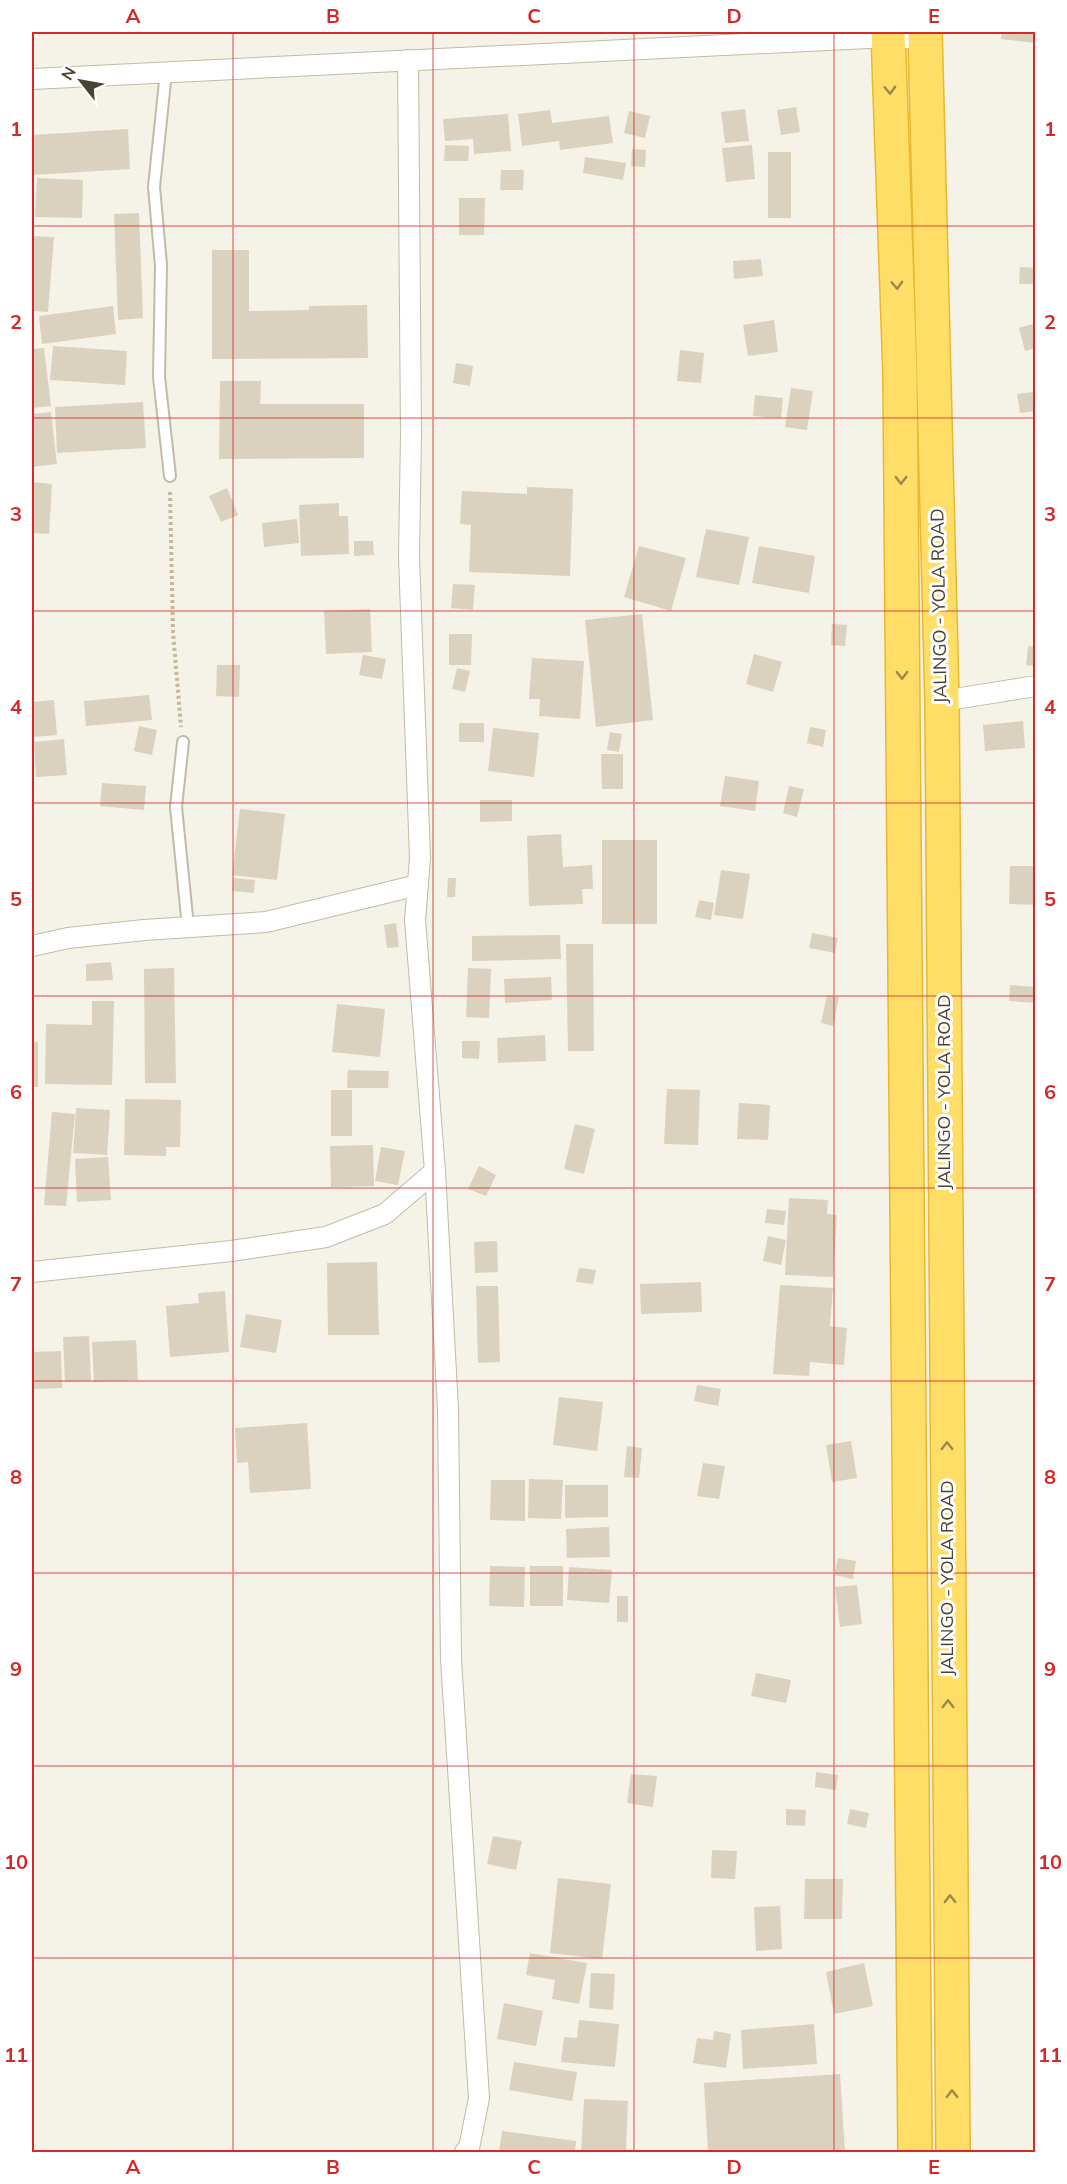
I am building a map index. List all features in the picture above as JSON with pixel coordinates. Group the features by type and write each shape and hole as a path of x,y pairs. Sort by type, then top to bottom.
{"highway":[{"path":"888,34 900,373 915,2152"},
{"name":"JALINGO - YOLA ROAD","path":"925,35 942,701 953,2152"}],"street":[{"path":"32,79 888,34 925,35"},
{"path":"408,60 411,434 409,556 420,858 416,920 435,1171 448,1409 451,1659 479,2098 469,2148 465,2152"},
{"path":"942,701 1035,686"},
{"path":"32,946 68,938 266,922 418,885"},
{"path":"32,1272 231,1251 326,1237 385,1214 435,1171"}],"lane":[{"path":"166,72 154,187 161,265 159,377 170,476"},
{"path":"183,742 176,807 188,927"}],"path":[{"path":"170,476 173,632 183,742"}],"building":[{"path":"1002,32 1036,32 1036,43 1001,39"},
{"path":"796,107 800,132 781,135 777,110"},
{"path":"745,109 749,141 725,143 721,112"},
{"path":"550,110 552,123 609,116 613,143 560,150 559,141 522,146 518,114"},
{"path":"629,111 650,116 645,138 624,133"},
{"path":"508,114 511,151 474,154 473,139 445,141 443,119"},
{"path":"128,129 130,169 32,175 32,135"},
{"path":"445,145 469,146 468,161 444,161"},
{"path":"752,145 755,179 726,182 722,148"},
{"path":"632,149 646,150 645,167 631,166"},
{"path":"768,152 791,152 791,218 768,218"},
{"path":"585,157 626,163 623,180 583,173"},
{"path":"501,170 524,170 523,190 500,190"},
{"path":"37,178 83,180 82,218 35,217"},
{"path":"459,198 485,198 484,235 459,235"},
{"path":"139,213 143,318 118,320 114,214"},
{"path":"32,236 54,237 48,312 32,311"},
{"path":"212,250 249,250 249,311 309,310 309,306 367,305 368,358 212,359"},
{"path":"761,259 763,276 734,279 733,261"},
{"path":"1020,267 1036,268 1036,284 1019,284"},
{"path":"113,306 116,334 42,344 39,316"},
{"path":"774,320 778,352 748,356 743,325"},
{"path":"1036,323 1036,348 1025,351 1019,328"},
{"path":"53,346 127,351 125,385 50,380"},
{"path":"44,348 51,406 32,408 32,349"},
{"path":"680,350 704,353 701,383 677,381"},
{"path":"456,363 473,366 470,386 453,383"},
{"path":"220,381 261,381 260,404 364,404 364,458 219,459"},
{"path":"791,388 813,391 807,430 785,427"},
{"path":"1033,392 1035,411 1020,413 1017,394"},
{"path":"755,395 783,398 781,418 753,416"},
{"path":"143,402 146,448 57,453 55,407"},
{"path":"51,412 57,464 32,467 32,414"},
{"path":"32,482 52,484 49,534 32,533"},
{"path":"527,487 573,489 570,576 469,572 471,525 460,524 462,491 527,494"},
{"path":"227,488 238,515 221,522 209,496"},
{"path":"339,503 339,516 348,516 349,554 301,556 299,505"},
{"path":"297,519 299,543 264,547 262,523"},
{"path":"706,529 749,537 739,585 696,577"},
{"path":"354,541 373,541 374,555 354,556"},
{"path":"639,546 686,558 671,611 624,597"},
{"path":"759,546 815,556 809,593 752,583"},
{"path":"453,584 475,585 473,610 451,608"},
{"path":"370,609 372,652 326,654 324,611"},
{"path":"642,614 653,720 596,727 585,620"},
{"path":"832,624 847,625 845,646 831,645"},
{"path":"449,634 472,634 471,665 449,665"},
{"path":"1028,646 1036,647 1036,666 1026,665"},
{"path":"754,654 782,662 773,692 746,684"},
{"path":"363,655 386,659 382,679 359,675"},
{"path":"532,658 584,661 580,719 539,716 540,699 529,699"},
{"path":"217,665 240,665 239,697 216,696"},
{"path":"457,668 470,671 465,692 452,689"},
{"path":"149,695 152,720 86,726 84,701"},
{"path":"54,700 57,735 32,737 32,702"},
{"path":"1023,721 1025,748 985,751 983,725"},
{"path":"459,723 484,723 484,742 459,742"},
{"path":"139,726 157,730 152,755 134,751"},
{"path":"810,727 826,730 823,747 807,743"},
{"path":"493,728 539,733 534,777 488,771"},
{"path":"610,732 622,734 619,752 607,750"},
{"path":"64,739 67,775 36,777 34,742"},
{"path":"601,754 623,754 623,789 602,789"},
{"path":"725,776 759,781 755,811 720,806"},
{"path":"102,783 146,786 144,810 100,806"},
{"path":"789,786 804,789 797,817 783,813"},
{"path":"480,800 512,800 512,821 480,822"},
{"path":"240,809 285,814 277,880 232,875"},
{"path":"561,834 563,867 592,865 593,889 582,889 583,904 529,906 527,836"},
{"path":"602,840 657,840 657,924 602,924"},
{"path":"1010,866 1036,866 1036,905 1009,904"},
{"path":"721,870 750,874 743,919 714,915"},
{"path":"233,878 255,880 254,893 232,891"},
{"path":"448,878 456,878 455,897 447,897"},
{"path":"699,900 714,903 711,920 695,917"},
{"path":"396,923 399,947 387,948 384,925"},
{"path":"812,933 838,938 835,953 809,948"},
{"path":"560,935 561,959 472,961 472,936"},
{"path":"566,944 593,944 594,1051 568,1051"},
{"path":"111,962 113,980 86,981 86,964"},
{"path":"174,968 176,1083 145,1083 144,969"},
{"path":"468,968 491,969 489,1018 466,1017"},
{"path":"551,977 552,1000 505,1003 504,979"},
{"path":"1010,985 1036,987 1036,1003 1009,1001"},
{"path":"827,995 839,997 833,1026 821,1023"},
{"path":"92,1001 114,1001 112,1085 45,1084 46,1024 92,1025"},
{"path":"337,1004 385,1009 380,1057 332,1052"},
{"path":"545,1035 546,1061 498,1063 497,1038"},
{"path":"462,1041 480,1041 479,1059 462,1058"},
{"path":"32,1042 38,1042 38,1087 32,1087"},
{"path":"348,1070 389,1071 388,1088 347,1088"},
{"path":"667,1089 700,1090 698,1145 664,1144"},
{"path":"331,1090 352,1090 352,1136 331,1136"},
{"path":"125,1099 181,1100 180,1147 166,1147 166,1156 124,1155"},
{"path":"739,1103 770,1105 768,1140 737,1139"},
{"path":"76,1108 110,1110 107,1155 73,1153"},
{"path":"52,1112 75,1114 66,1206 44,1205"},
{"path":"575,1124 595,1129 584,1174 564,1169"},
{"path":"373,1145 374,1186 331,1187 330,1146"},
{"path":"381,1147 405,1151 398,1185 375,1181"},
{"path":"108,1157 111,1200 77,1202 75,1159"},
{"path":"479,1166 496,1175 486,1196 468,1189"},
{"path":"789,1198 828,1200 827,1214 837,1215 833,1277 785,1275"},
{"path":"767,1209 786,1211 784,1225 765,1223"},
{"path":"768,1236 786,1240 781,1265 763,1261"},
{"path":"497,1241 498,1272 475,1273 474,1242"},
{"path":"377,1262 379,1335 328,1335 327,1263"},
{"path":"579,1268 596,1270 593,1284 576,1282"},
{"path":"701,1282 702,1312 641,1314 640,1284"},
{"path":"780,1285 833,1288 830,1326 847,1328 844,1365 810,1362 809,1376 773,1374"},
{"path":"476,1286 498,1286 500,1362 478,1363"},
{"path":"225,1291 229,1352 170,1357 166,1306 199,1303 198,1293"},
{"path":"246,1314 282,1320 276,1353 240,1347"},
{"path":"89,1336 91,1381 65,1382 63,1337"},
{"path":"136,1340 138,1380 94,1382 92,1342"},
{"path":"61,1351 62,1388 32,1389 32,1352"},
{"path":"697,1385 721,1389 718,1406 694,1401"},
{"path":"559,1397 603,1402 597,1451 553,1445"},
{"path":"307,1423 311,1489 250,1493 248,1462 237,1463 235,1428"},
{"path":"851,1441 857,1478 832,1482 826,1445"},
{"path":"627,1446 642,1448 639,1478 624,1477"},
{"path":"703,1463 725,1466 719,1499 697,1496"},
{"path":"529,1479 563,1480 561,1519 528,1518"},
{"path":"491,1480 525,1480 525,1521 490,1520"},
{"path":"565,1485 608,1485 608,1517 565,1518"},
{"path":"609,1527 610,1557 567,1558 566,1529"},
{"path":"838,1558 856,1561 853,1579 834,1575"},
{"path":"490,1566 525,1567 524,1607 489,1606"},
{"path":"530,1566 563,1566 563,1606 530,1606"},
{"path":"569,1567 612,1570 609,1603 567,1600"},
{"path":"857,1585 862,1624 840,1627 835,1587"},
{"path":"617,1596 628,1596 628,1622 617,1622"},
{"path":"756,1673 791,1680 786,1703 751,1696"},
{"path":"816,1772 838,1775 836,1790 815,1787"},
{"path":"631,1774 657,1776 653,1807 627,1803"},
{"path":"786,1809 806,1810 805,1826 786,1825"},
{"path":"850,1809 869,1813 866,1828 847,1824"},
{"path":"493,1836 522,1841 516,1870 487,1864"},
{"path":"712,1850 737,1851 735,1879 711,1878"},
{"path":"558,1878 611,1884 602,1959 550,1953"},
{"path":"805,1879 843,1879 842,1919 804,1919"},
{"path":"780,1906 782,1949 756,1951 754,1907"},
{"path":"530,1953 587,1963 579,2004 552,1999 555,1980 526,1975"},
{"path":"864,1963 873,2006 834,2014 826,1972"},
{"path":"591,1973 615,1974 613,2010 589,2008"},
{"path":"504,2003 543,2011 536,2046 497,2039"},
{"path":"579,2020 619,2024 615,2067 561,2062 564,2037 577,2038"},
{"path":"814,2024 817,2064 743,2069 741,2030"},
{"path":"714,2031 731,2034 726,2068 693,2063 697,2038 713,2040"},
{"path":"514,2062 577,2072 572,2101 509,2090"},
{"path":"840,2074 845,2152 708,2152 704,2083"},
{"path":"584,2099 628,2101 626,2152 581,2152"},
{"path":"502,2131 576,2141 575,2152 499,2152"}]}
